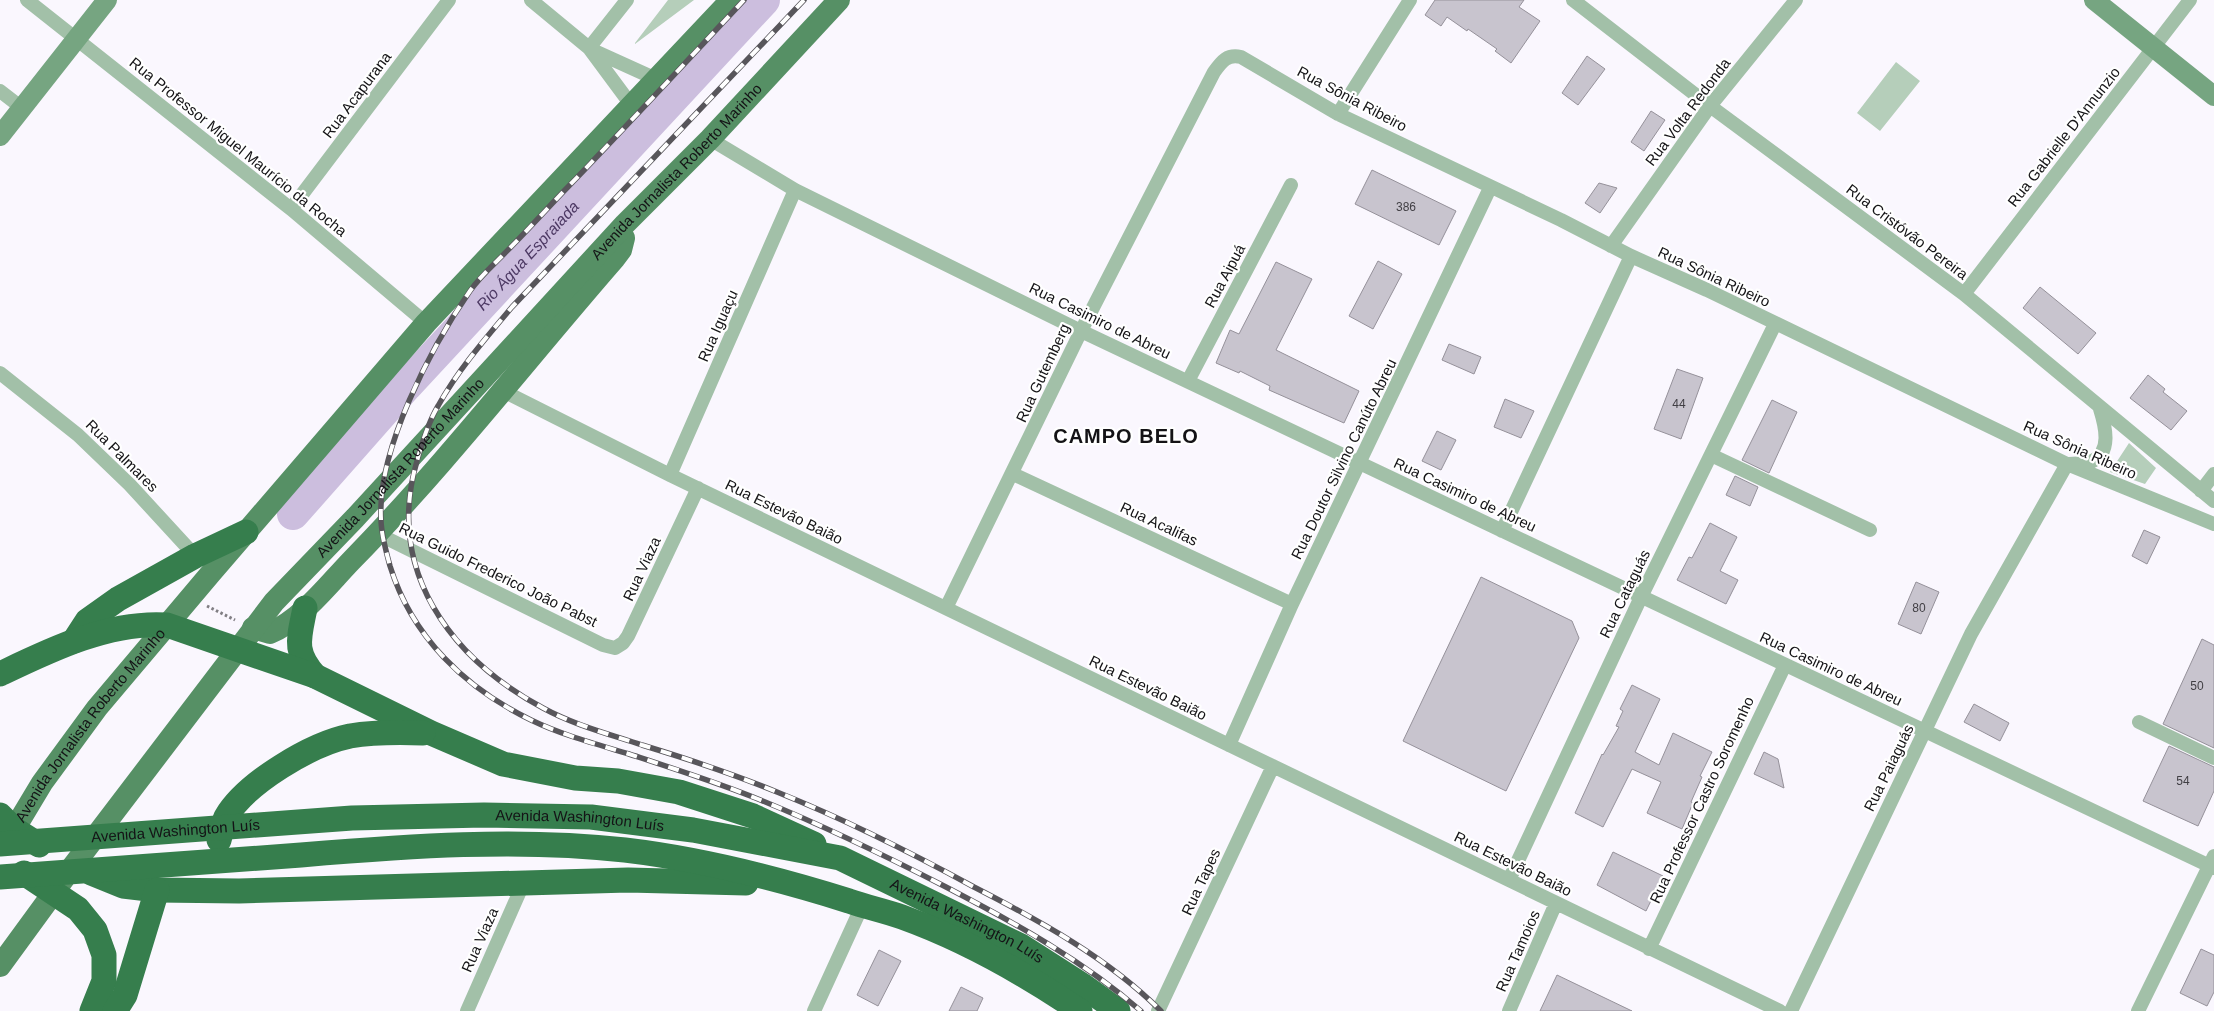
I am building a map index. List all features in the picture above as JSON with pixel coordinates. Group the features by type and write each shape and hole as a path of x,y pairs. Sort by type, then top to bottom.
{"highway":[{"path":"74,642 87,622 118,599 203,564 246,532"},
{"path":"305,608 299,642 300,654 304,664 315,676"},
{"path":"0,674 74,642 141,625 167,625 315,676 432,733 503,764 574,778 659,787 713,802 752,816 840,858"},
{"path":"239,891 225,882 219,871 218,844 226,818 243,795 274,771 320,747 348,737 381,732 432,733"},
{"name":"Avenida Washington Luís","path":"5,829 484,815 591,817 693,830 840,858 1021,946 1082,985 1118,1011"},
{"path":"5,829 73,866 123,886 156,890 239,891 628,880 732,883 786,881"},
{"name":"Avenida Washington Luís","path":"0,877 355,850 473,845 582,846 657,854 786,881 862,906 900,916 945,934 1038,982 1080,1011"},
{"path":"0,856 78,908 95,930 104,956 104,981 92,1011"},
{"path":"115,1011 125,995 156,890"}],"main road":[{"path":"246,532 426,323 731,0"},
{"name":"Avenida Jornalista Roberto Marinho","path":"0,966 73,866 274,602 355,518 626,224 710,139 839,0"},
{"path":"253,628 270,633 281,628 305,608 378,534 503,391 615,258 622,245 626,224"},
{"name":"Avenida Jornalista Roberto Marinho","path":"0,856 5,829 42,783 97,708 167,625 203,564"}],"street":[{"name":"Rua Professor Miguel Maurício da Rocha","path":"27,0 291,209 426,323"},
{"path":"0,136 106,0"},
{"name":"Rua Acapurana","path":"291,209 449,0"},
{"path":"531,0 589,48 632,106"},
{"path":"589,48 628,0"},
{"path":"1338,114 1410,0"},
{"name":"Rua Cristóvão Pereira","path":"1573,0 1710,106 1964,294 2100,409 2214,501"},
{"name":"Rua Volta Redonda","path":"1611,246 1710,106 1796,0"},
{"path":"2094,0 2214,96"},
{"name":"Rua Gabrielle D'Annunzio","path":"1964,294 2190,0"},
{"path":"589,48 656,79"},
{"name":"Rua Sônia Ribeiro","path":"1214,72 1227,57 1241,57 1338,114 1490,188 1561,220 1631,256 1706,290 2067,464 2214,524"},
{"name":"Rua Gutemberg","path":"946,608 1013,474 1081,331 1214,72"},
{"path":"0,91 22,108"},
{"name":"Rua Casimiro de Abreu","path":"710,139 795,190 1081,331 1924,731 2212,863"},
{"name":"Rua Aipuá","path":"1188,382 1291,185"},
{"name":"Rua Doutor Silvino Canúto Abreu","path":"1229,745 1292,604 1490,188"},
{"name":"Rua Iguaçu","path":"670,475 795,190"},
{"path":"1502,531 1631,256"},
{"name":"Rua Cataguás","path":"1509,880 1641,597 1775,324"},
{"name":"Rua Palmares","path":"0,374 78,435 130,485 203,564"},
{"name":"Rua Estevão Baião","path":"503,391 670,475 1780,1011"},
{"path":"2067,464 2089,462 2101,452 2107,434 2100,409"},
{"path":"1711,455 1870,530"},
{"name":"Rua Paiaguás","path":"1791,1011 1971,634 2067,464"},
{"name":"Rua Acalifas","path":"1013,474 1292,604"},
{"path":"2200,491 2214,474"},
{"name":"Rua Viaza","path":"603,646 615,648 623,643 628,636 698,488"},
{"name":"Rua Guido Frederico João Pabst","path":"378,534 603,646"},
{"name":"Rua Professor Castro Soromenho","path":"1649,949 1785,665"},
{"path":"2139,722 2214,758"},
{"name":"Rua Tapes","path":"1158,1011 1273,766"},
{"path":"2138,1011 2212,863"},
{"name":"Rua Viaza","path":"467,1011 524,882"},
{"name":"Rua Tamoios","path":"1509,1011 1556,903"},
{"path":"814,1011 862,906"}],"green space":[{"path":"668,0 694,0 635,44 635,43"},
{"path":"1896,62 1920,81 1880,131 1857,113"},
{"path":"2129,443 2156,468 2145,484 2110,472"}],"building":[{"path":"1435,0 1524,0 1519,7 1540,21 1511,63 1495,51 1497,49 1447,17 1441,26 1425,15"},
{"path":"1587,56 1605,69 1578,105 1562,93"},
{"path":"1651,111 1665,120 1644,151 1631,142"},
{"path":"1372,170 1456,211 1439,245 1355,204"},
{"path":"1599,183 1617,188 1600,213 1585,203"},
{"path":"1378,261 1402,274 1373,329 1349,316"},
{"path":"1276,262 1312,279 1276,350 1359,391 1344,423 1269,390 1270,386 1240,371 1239,373 1216,363 1230,330 1239,334"},
{"path":"2040,287 2096,333 2078,354 2023,308"},
{"path":"1449,344 1481,357 1474,374 1442,360"},
{"path":"1677,369 1703,378 1681,439 1654,429"},
{"path":"2148,375 2165,389 2163,392 2187,411 2171,430 2130,398"},
{"path":"1505,399 1534,411 1521,438 1494,427"},
{"path":"1772,400 1797,412 1769,473 1742,460"},
{"path":"1437,431 1456,440 1441,470 1422,461"},
{"path":"1735,476 1758,487 1750,506 1726,495"},
{"path":"1710,523 1737,537 1720,571 1738,580 1726,604 1677,580 1689,557 1692,558"},
{"path":"2144,530 2160,537 2147,564 2132,556"},
{"path":"1481,577 1572,621 1579,638 1506,791 1403,741"},
{"path":"1916,582 1939,592 1921,634 1898,624"},
{"path":"2202,639 2214,645 2214,748 2163,724"},
{"path":"1632,685 1660,699 1635,752 1659,765 1673,733 1712,752 1700,776 1702,777 1682,829 1647,813 1661,782 1632,769 1603,827 1575,813 1602,754 1619,727 1616,726 1623,711 1620,709"},
{"path":"1974,704 2009,723 2000,741 1964,722"},
{"path":"2169,746 2214,767 2214,791 2198,826 2143,801"},
{"path":"1764,752 1778,759 1784,788 1754,774"},
{"path":"1613,852 1663,876 1646,911 1597,885"},
{"path":"2201,949 2214,955 2214,992 2207,1006 2180,993"},
{"path":"879,950 901,961 878,1006 857,995"},
{"path":"1557,975 1632,1011 1540,1011"},
{"path":"961,987 983,998 977,1011 949,1011"}],"waterway":[{"name":"Rio Água Espraiada","path":"293,514 406,386 764,0"}],"railway":[{"path":"744,0 481,277 470,291 439,341 409,400 397,431 382,492 381,519 383,537 390,566 400,592 412,616 444,658 463,676 507,707 531,720 567,735 678,770 742,793 806,819 876,852 972,901 1047,943 1095,975 1141,1011"},
{"path":"804,0 512,307 454,380 434,413 426,433 417,461 409,501 410,539 418,574 433,607 454,637 480,664 510,688 543,708 592,729 693,761 760,785 877,836 1048,927 1119,974 1161,1011"}],"district":[{"name":"CAMPO BELO","path":"1126,436"}]}
